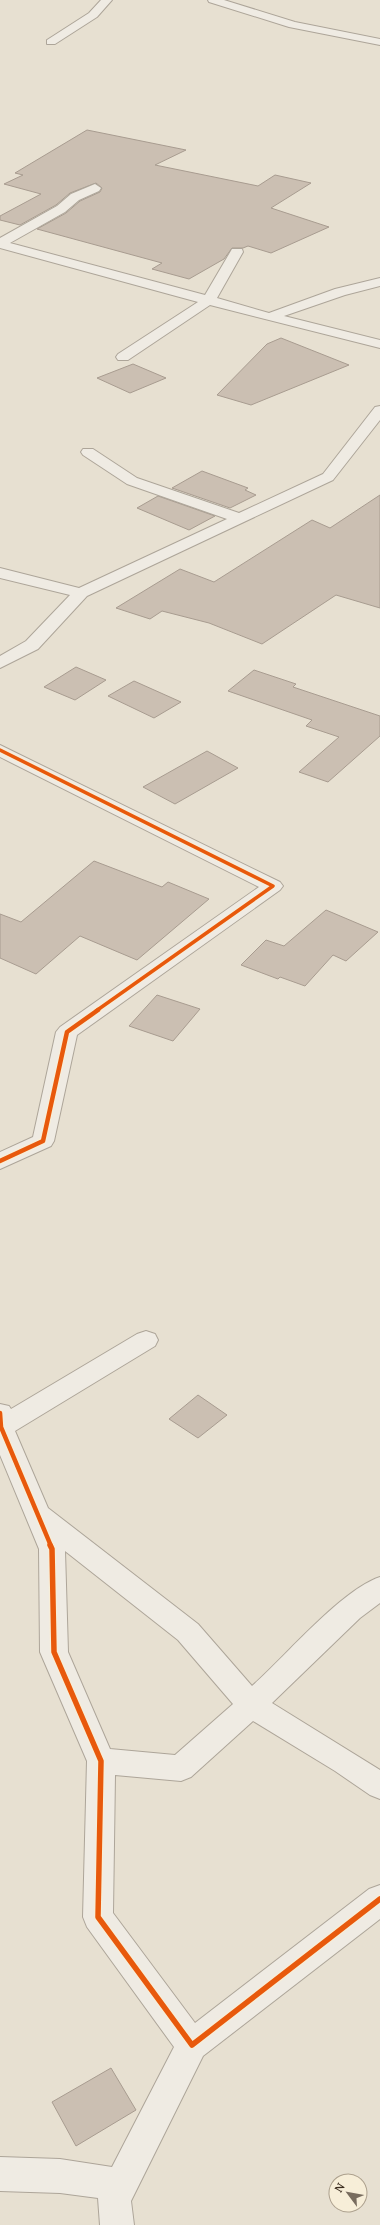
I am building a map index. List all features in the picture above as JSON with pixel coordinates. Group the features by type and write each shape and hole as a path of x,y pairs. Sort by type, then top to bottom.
{"street":[{"path":"51,42 94,14 107,0"},
{"path":"213,0 293,25 380,42"},
{"path":"0,243 61,208 75,197 95,188"},
{"path":"0,243 270,317 380,344"},
{"path":"123,357 209,300 237,252"},
{"path":"270,317 340,292 380,282"},
{"path":"0,663 32,644 81,593 328,477 380,410"},
{"path":"88,452 132,481 223,511 240,519"},
{"path":"0,572 30,582 81,593"},
{"path":"0,750 273,886 67,1032 42,1141 0,1160"},
{"path":"146,1340 0,1423 52,1550 54,1652 101,1761 98,1917 192,2045"},
{"path":"38,1515 188,1632 251,1704 345,1762 380,1786"},
{"path":"101,1761 181,1768 350,1610 380,1588"},
{"path":"117,2225 114,2199 192,2045 369,1910 380,1899"},
{"path":"0,2174 60,2176 120,2185"}],"building":[{"path":"87,130 186,150 155,165 258,186 275,175 311,183 271,208 329,227 271,253 248,246 243,248 232,248 224,259 189,279 152,269 162,263 37,229 66,213 80,201 100,192 102,188 96,183 70,193 56,205 20,225 0,220 0,216 41,194 4,184 23,175 15,173"},
{"path":"281,338 349,365 251,405 217,395 267,344"},
{"path":"133,364 166,378 130,393 97,378"},
{"path":"202,471 248,488 245,490 256,495 230,508 172,488"},
{"path":"380,495 380,608 336,595 262,644 209,623 162,611 150,619 116,608 180,569 214,582 312,520 330,528"},
{"path":"158,496 215,516 189,530 137,508"},
{"path":"76,667 106,680 75,700 44,687"},
{"path":"254,670 296,684 293,687 380,716 380,736 328,782 299,772 339,737 306,726 312,720 228,691"},
{"path":"134,681 181,702 154,718 108,696"},
{"path":"207,751 238,768 175,804 143,787"},
{"path":"94,861 162,887 168,882 209,899 137,960 80,936 36,974 0,958 0,914 21,922"},
{"path":"326,910 378,932 346,961 333,955 305,986 280,977 278,979 241,965 266,940 284,946"},
{"path":"157,995 200,1009 173,1041 129,1026"},
{"path":"198,1395 227,1415 198,1438 169,1419"},
{"path":"111,2068 136,2110 76,2146 52,2102"}],"cycle path":[{"path":"0,750 273,886 67,1032 43,1141 0,1161"},
{"path":"0,1413 1,1427 52,1549 54,1652 101,1761 98,1917 192,2045 380,1899"}]}
